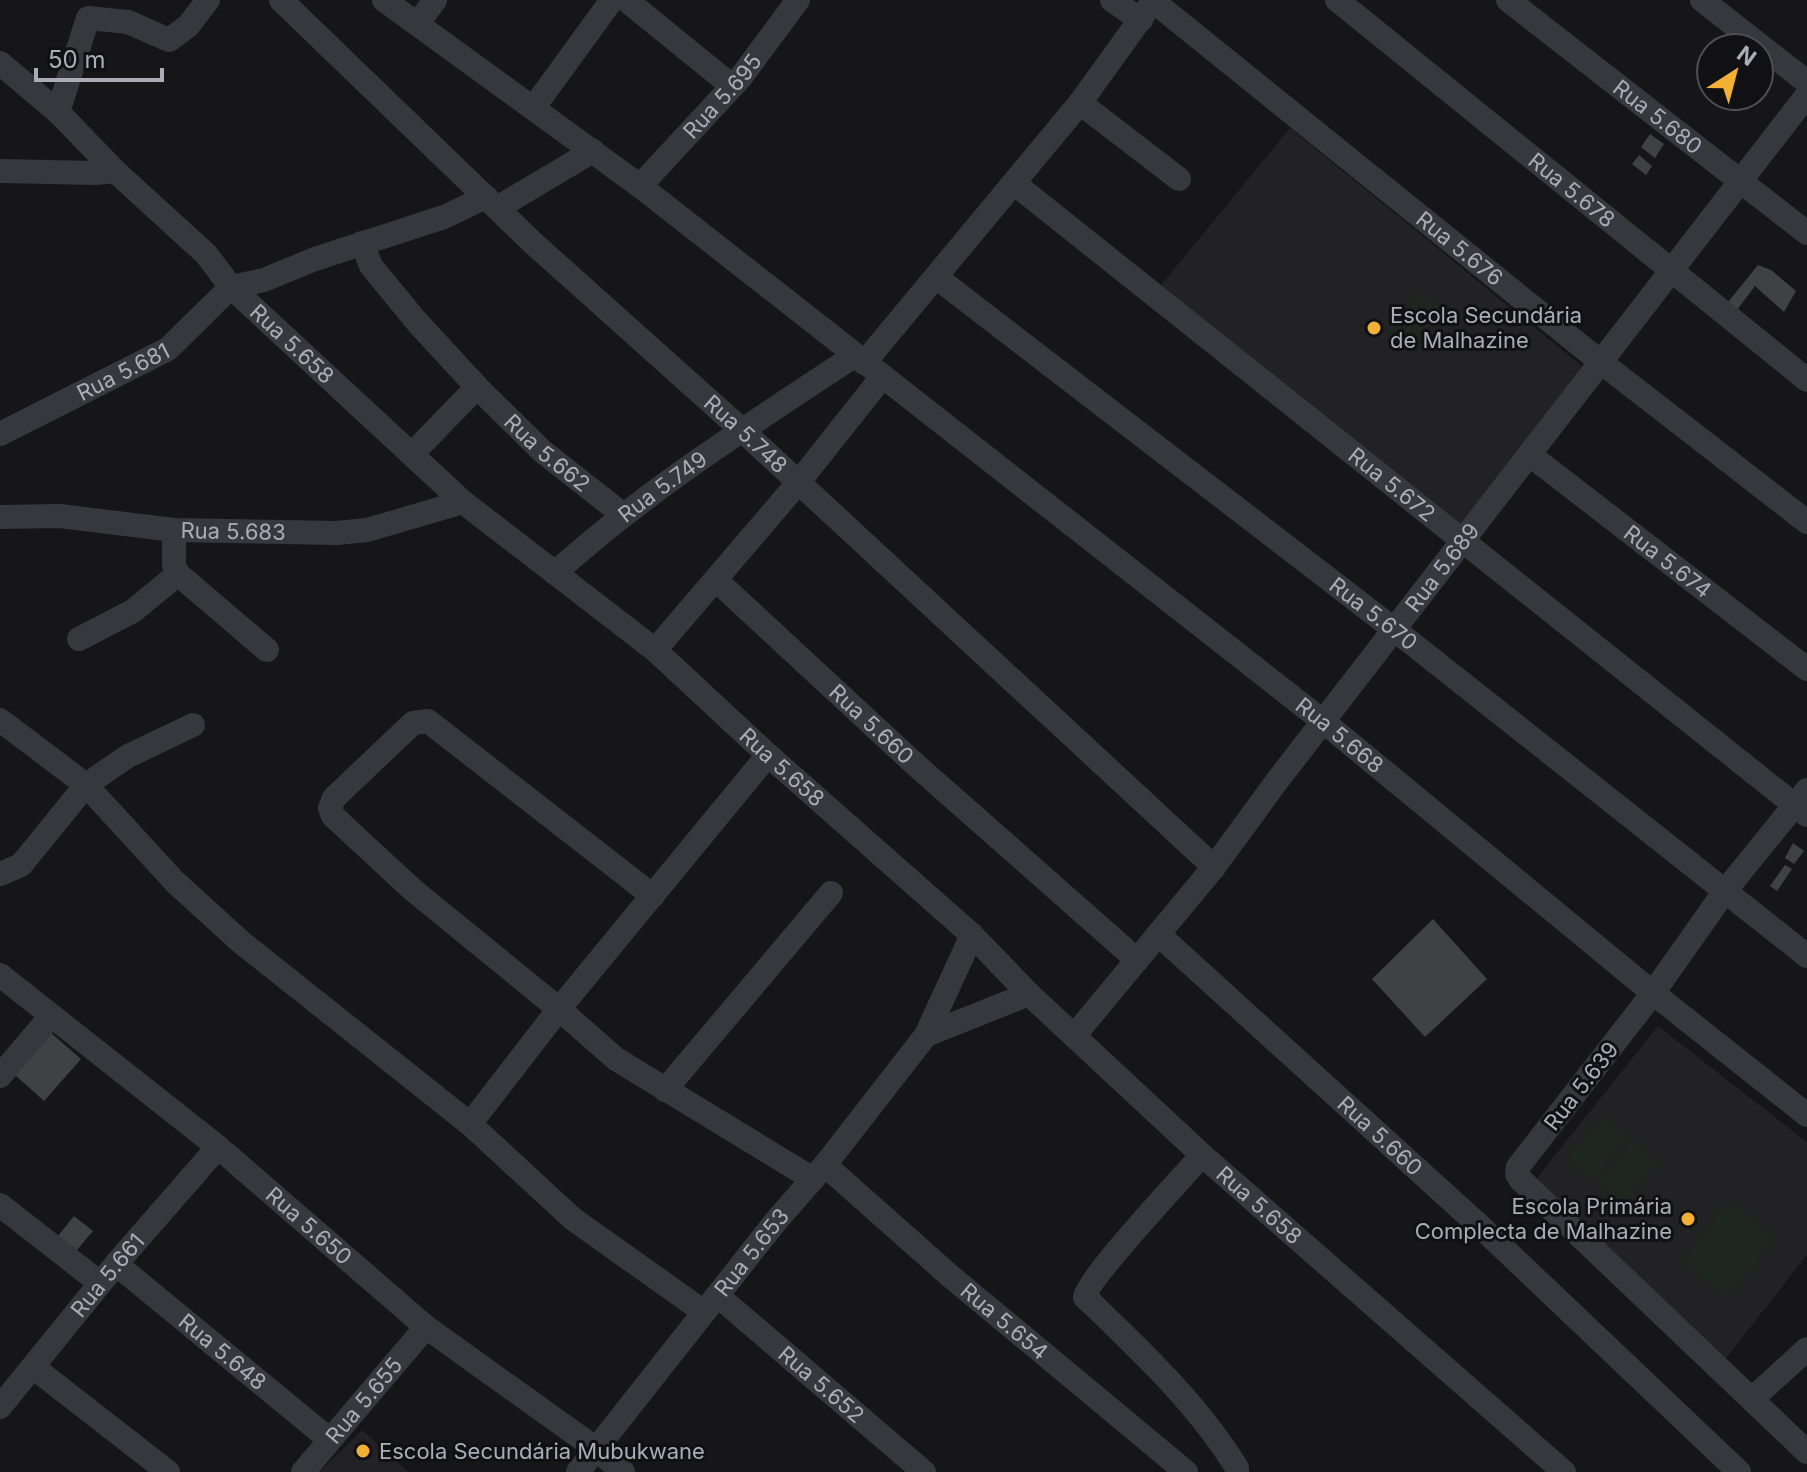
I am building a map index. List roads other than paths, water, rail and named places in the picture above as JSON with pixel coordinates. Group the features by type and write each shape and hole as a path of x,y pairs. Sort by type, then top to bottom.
{"street":[{"path":"58,112 88,18 128,22 169,40 188,26 208,0"},
{"name":"Rua 5.748","path":"281,0 491,203 742,430 1214,867"},
{"path":"384,0 640,186 867,365"},
{"path":"418,23 435,0"},
{"path":"534,107 612,0"},
{"path":"626,0 732,86"},
{"name":"Rua 5.695","path":"640,186 732,86 798,0"},
{"name":"Rua 5.676","path":"1112,0 1150,7 1807,522"},
{"name":"Rua 5.678","path":"1337,0 1807,380"},
{"name":"Rua 5.680","path":"1508,0 1807,233"},
{"path":"1702,0 1807,82"},
{"path":"655,650 798,483 867,365 1080,103 1150,7"},
{"name":"Rua 5.658","path":"0,63 58,112 115,171 206,254 231,287 463,502 655,650 768,755 972,935 1029,994 1202,1155 1564,1472"},
{"name":"Rua 5.689","path":"1074,1036 1214,867 1807,95"},
{"path":"1080,103 1179,179"},
{"path":"231,287 264,280 362,243 491,203 593,151"},
{"path":"0,171 115,171"},
{"name":"Rua 5.672","path":"1015,184 1462,543 1803,804"},
{"name":"Rua 5.662","path":"362,243 371,266 477,387 542,451 622,514"},
{"name":"Rua 5.670","path":"936,277 1395,630 1807,956"},
{"name":"Rua 5.681","path":"0,434 168,349 231,287"},
{"name":"Rua 5.749","path":"555,573 622,514 742,430 867,365"},
{"name":"Rua 5.668","path":"867,365 1324,722 1653,993 1807,1115"},
{"path":"412,454 477,387"},
{"name":"Rua 5.674","path":"1530,455 1807,669"},
{"name":"Rua 5.683","path":"0,517 60,516 174,530 304,534 367,530 463,502"},
{"path":"174,530 174,565 178,574 267,650"},
{"path":"79,639 133,611 178,574"},
{"name":"Rua 5.660","path":"716,580 917,766 1137,960"},
{"name":"Rua 5.652","path":"0,720 86,785 175,882 241,942 470,1124 573,1219 711,1304 922,1471"},
{"name":"Rua 5.654","path":"653,896 428,721 413,723 334,798 330,808 333,816 413,890 616,1059 665,1090 819,1172 949,1275 1186,1472"},
{"path":"0,874 21,865 86,785 128,756 193,725"},
{"path":"470,1124 559,1009 768,755"},
{"path":"1653,993 1725,891 1803,804"},
{"path":"665,1090 831,893"},
{"name":"Rua 5.660","path":"1158,934 1482,1228 1739,1472"},
{"name":"Rua 5.653","path":"578,1472 926,1035 972,935"},
{"name":"Rua 5.650","path":"0,975 218,1147 426,1327 595,1448 623,1472"},
{"name":"Rua 5.639","path":"1653,993 1518,1167 1517,1174 1752,1399"},
{"path":"926,1035 1029,994"},
{"path":"0,1076 51,1016"},
{"name":"Rua 5.661","path":"0,1407 108,1274 218,1147"},
{"path":"1202,1155 1086,1290 1085,1297 1145,1355 1218,1436 1237,1472"},
{"name":"Rua 5.648","path":"0,1205 108,1274 330,1440"},
{"name":"Rua 5.655","path":"303,1472 426,1327"},
{"path":"1807,1349 1752,1399 1807,1452"},
{"path":"33,1367 168,1472"}],"place":[{"name":"Escola Secundária de Malhazine","path":"1374,328"},
{"name":"Escola Primária Complecta de Malhazine","path":"1688,1219"},
{"name":"Escola Secundária Mubukwane","path":"363,1451"}]}
